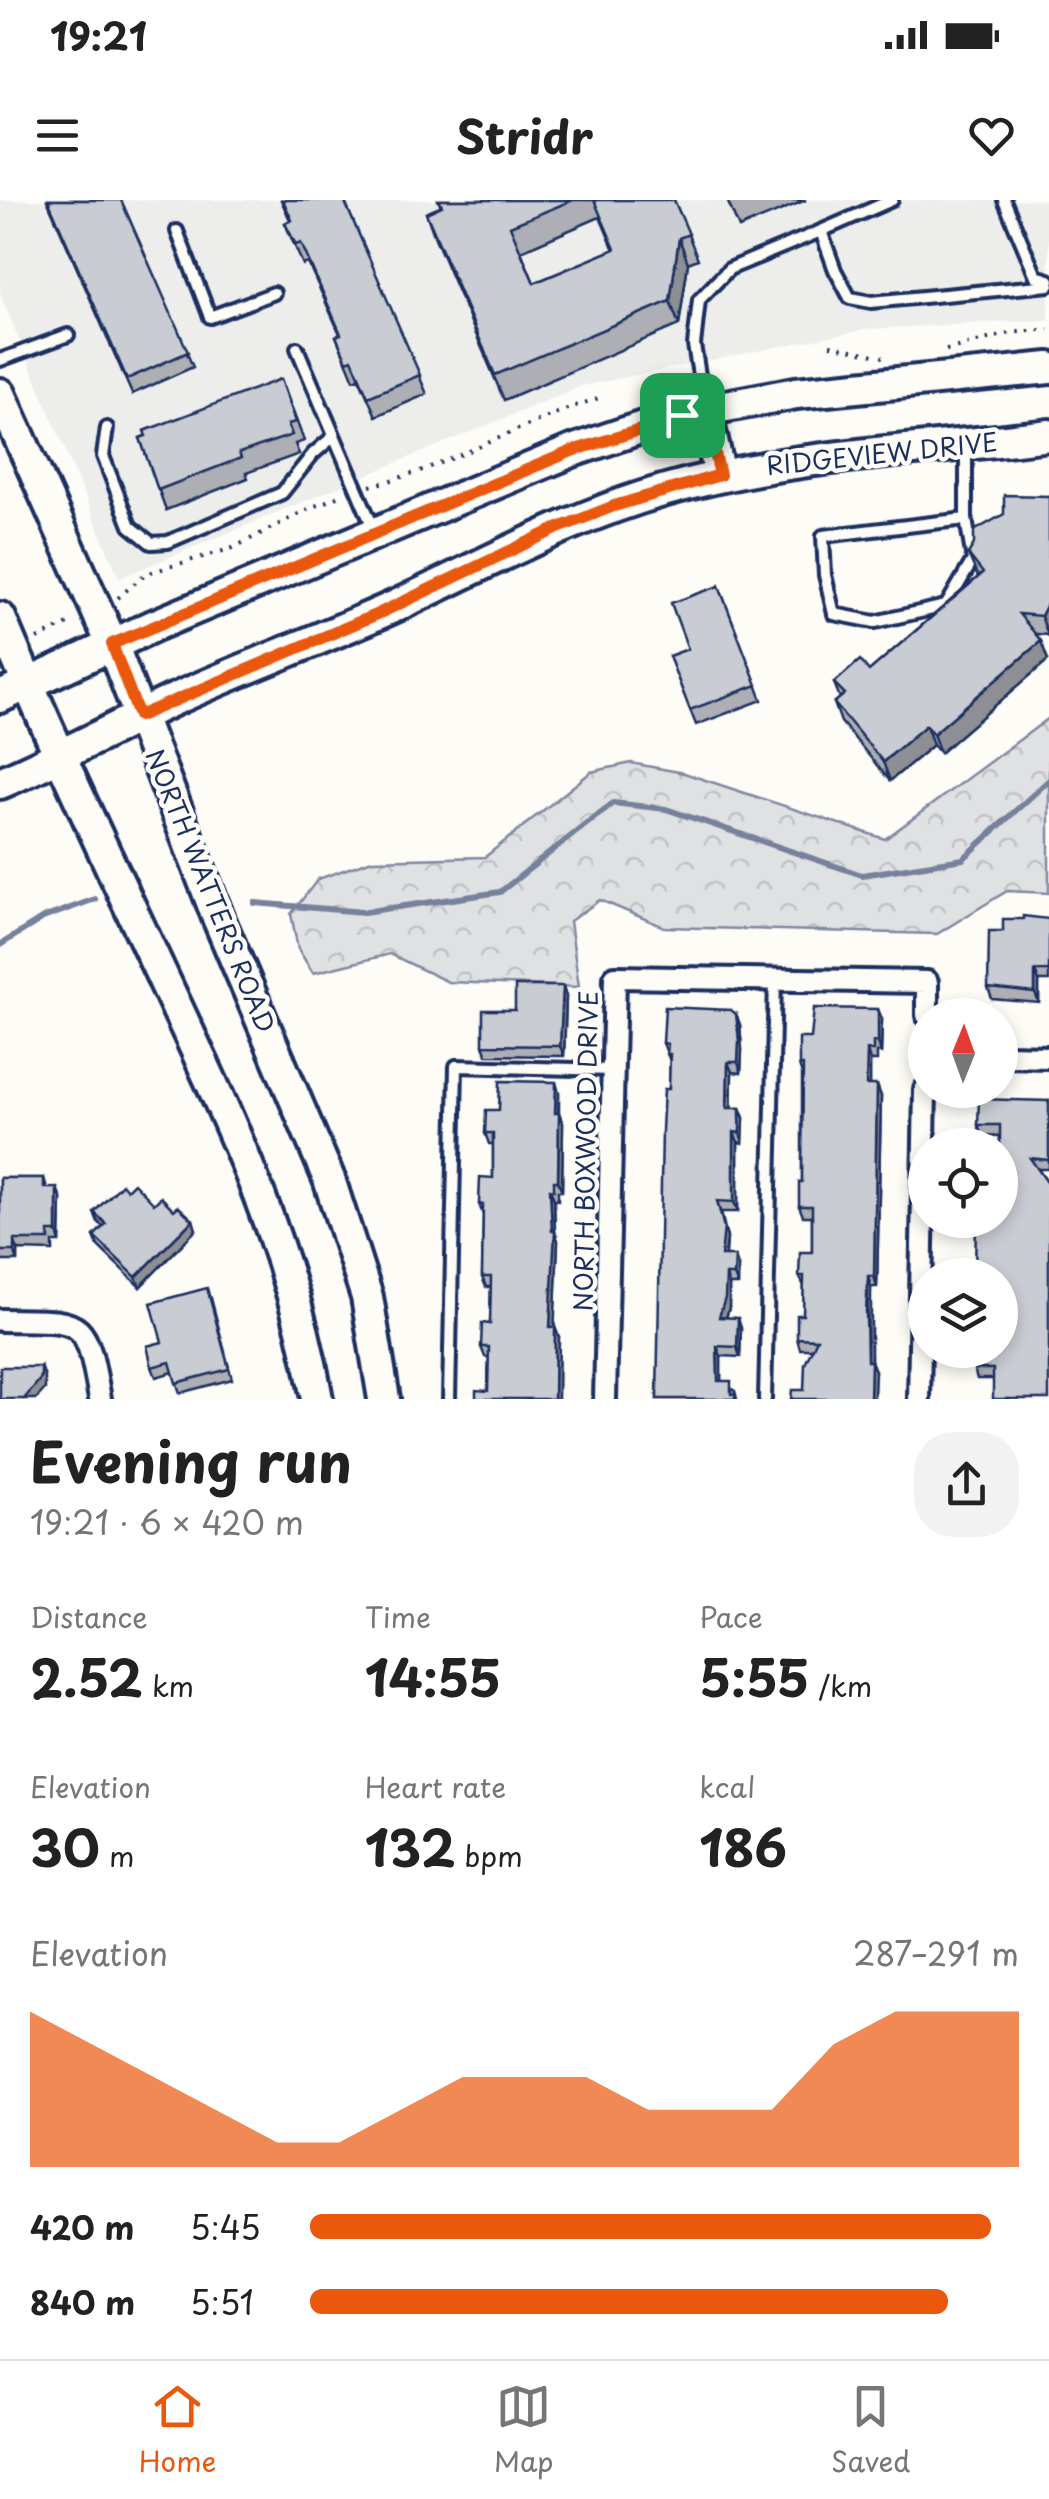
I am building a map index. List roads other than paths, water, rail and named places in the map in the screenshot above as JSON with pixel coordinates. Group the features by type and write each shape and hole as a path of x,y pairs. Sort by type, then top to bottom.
{"main road":[{"path":"14,691 112,644 591,444 705,410 840,388 1049,368"},
{"name":"NORTH WATTERS ROAD","path":"0,394 112,644 219,920 329,1178 366,1297 384,1399"},
{"path":"705,410 720,475"},
{"name":"RIDGEVIEW DRIVE","path":"0,782 60,758 139,716 380,613 556,529 614,506 720,475 818,457 1049,435"},
{"path":"0,618 14,651 14,691 60,758 247,1157 306,1336 317,1399"}],"street":[{"name":"NORTH BOXWOOD DRIVE","path":"605,1399 615,978 927,982 927,998"},
{"path":"1018,1056 1049,1057"},
{"path":"919,1399 926,1108"},
{"path":"0,1320 59,1320 75,1327 90,1345 100,1399"}],"lane":[{"path":"705,410 694,345 700,300 729,269 892,200"},
{"path":"1004,200 1036,276 1049,282"},
{"path":"177,230 210,317 274,293"},
{"path":"821,231 850,298 871,302 1049,282"},
{"path":"0,360 68,335"},
{"path":"297,348 376,534"},
{"path":"108,428 103,456 130,526 151,542 168,542 282,493 313,454 334,436"},
{"path":"966,444 966,519 972,560 946,606 875,622 834,614 825,575 823,536 966,519"},
{"path":"764,1399 774,980"},
{"path":"448,1399 456,1066 612,1070"}],"waterway":[{"path":"255,903 364,912 500,892 613,803 666,809 862,875 963,859 1049,780"},
{"path":"0,945 43,918 95,899"}]}
